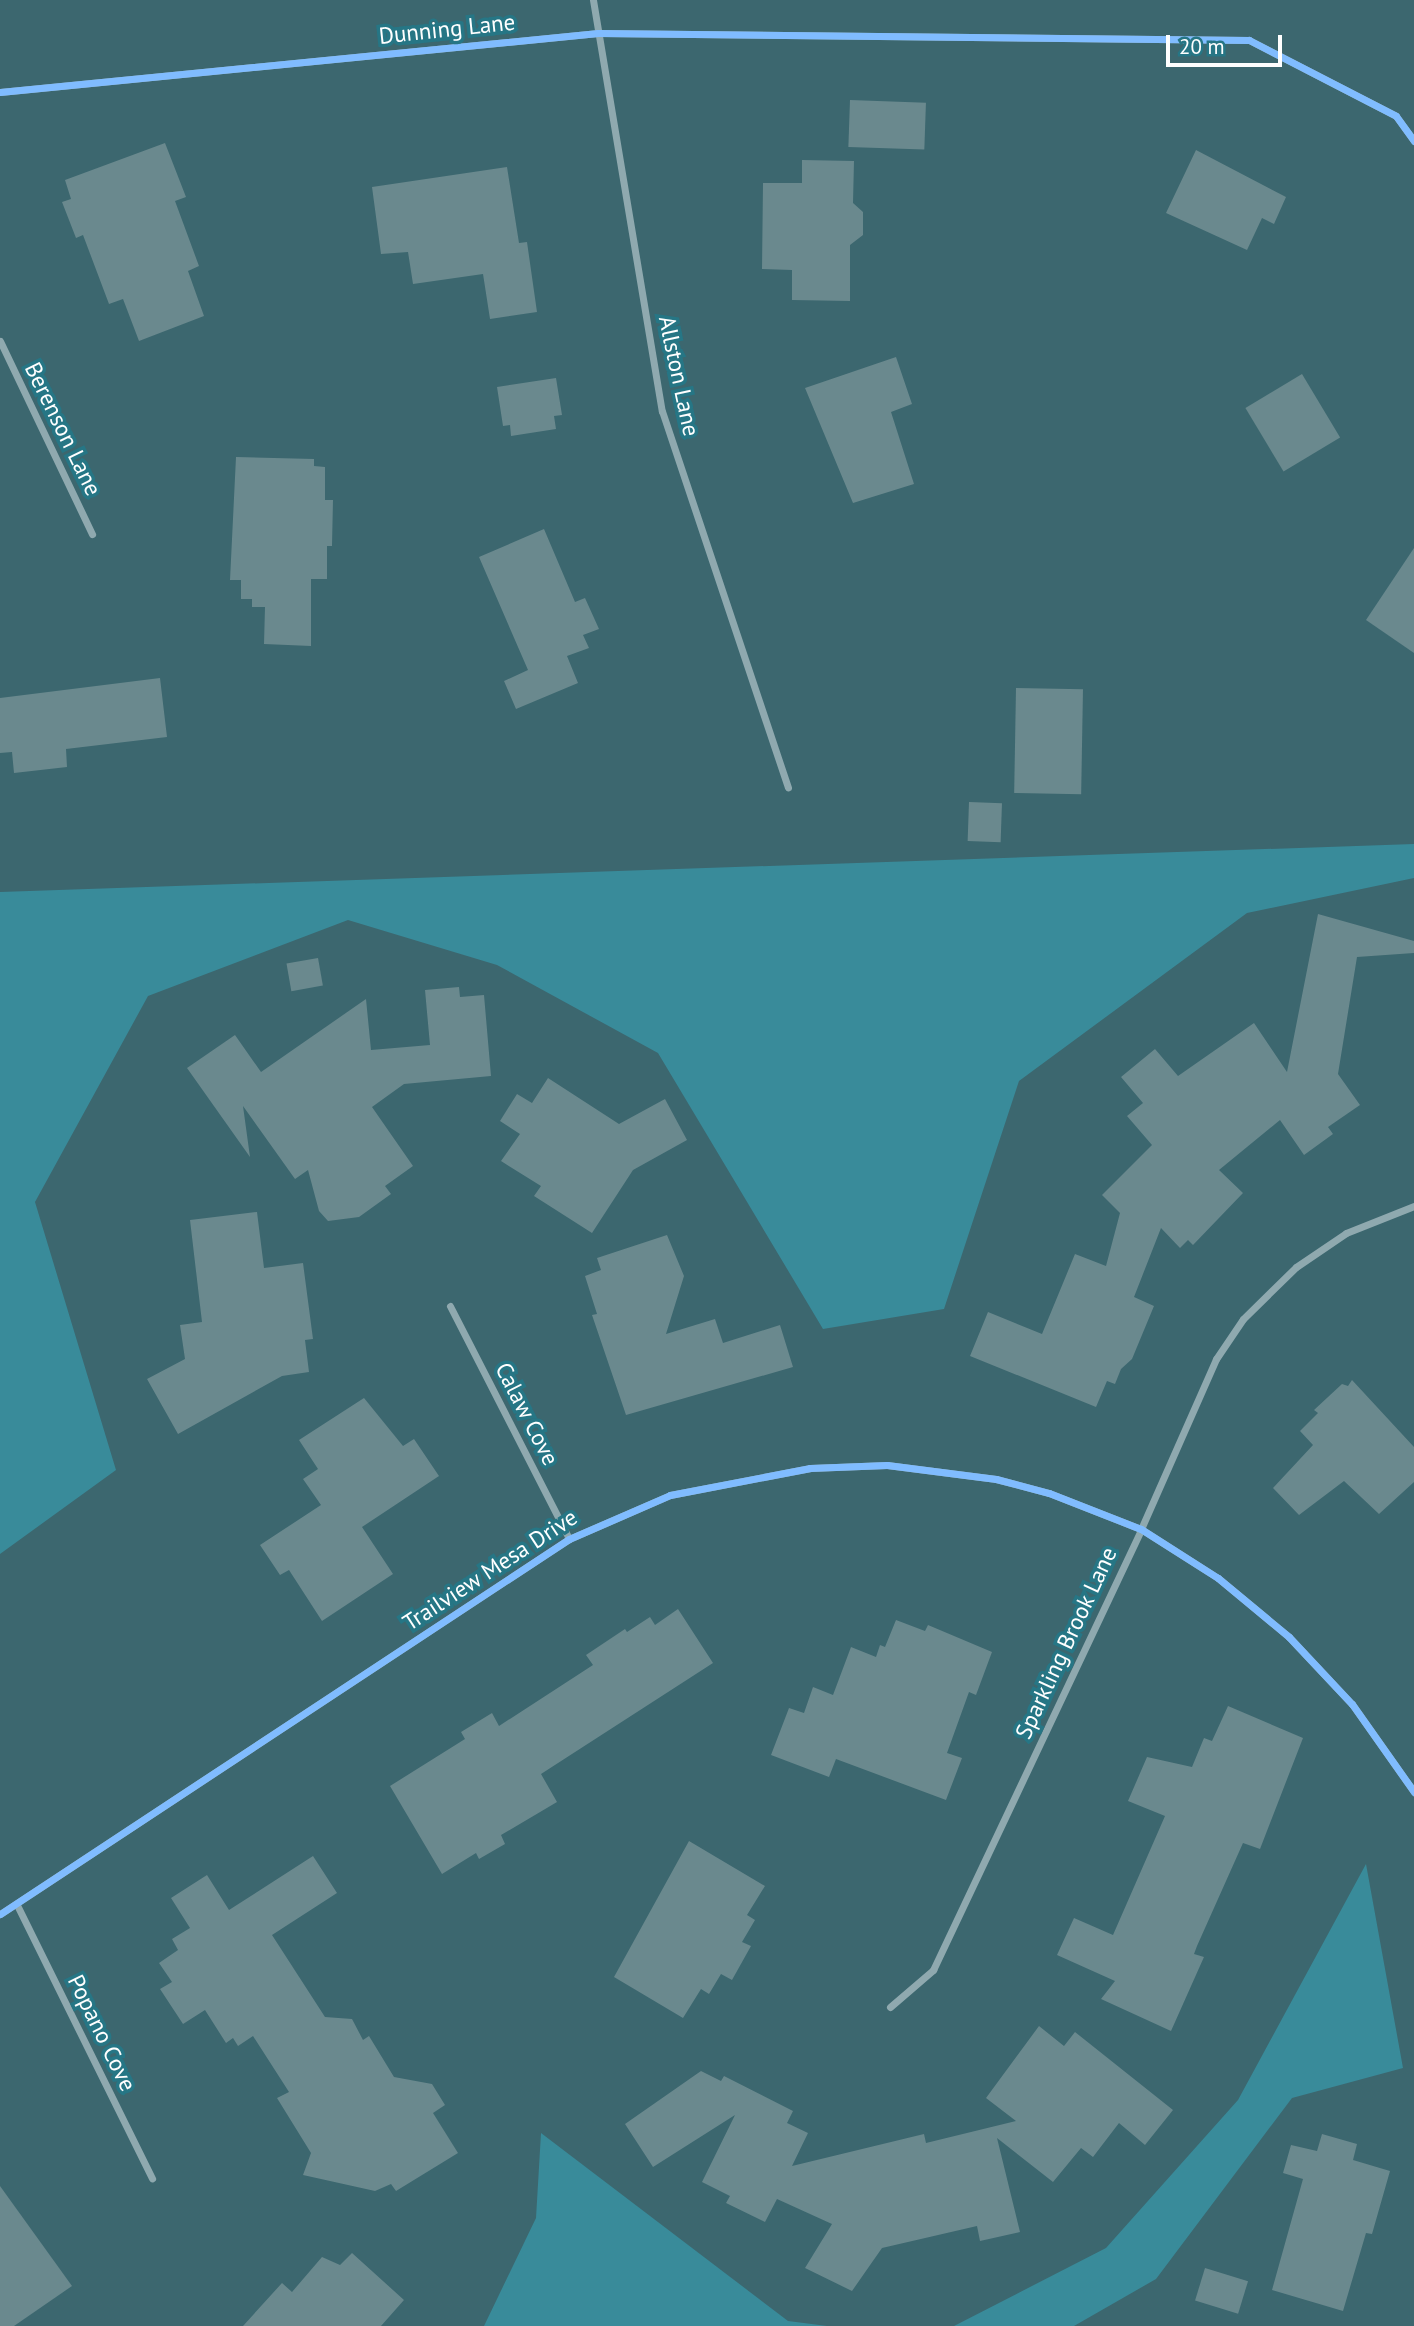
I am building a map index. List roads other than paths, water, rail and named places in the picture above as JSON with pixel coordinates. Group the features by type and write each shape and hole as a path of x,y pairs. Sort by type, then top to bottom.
{"street":[{"name":"Allston Lane","path":"593,0 662,411 788,788"},
{"name":"Dunning Lane","path":"0,92 598,33 1249,40 1396,117 1414,141"},
{"name":"Berenson Lane","path":"0,341 92,534"},
{"name":"Sparkling Brook Lane","path":"890,2007 933,1970 1141,1529 1196,1399 1243,1319 1296,1267 1346,1233 1414,1206"},
{"name":"Calaw Cove","path":"450,1306 569,1539"},
{"name":"Trailview Mesa Drive","path":"0,1914 569,1539 670,1495 744,1477 810,1468 887,1465 996,1479 1049,1493 1141,1529 1218,1578 1289,1637 1352,1704 1414,1792"},
{"name":"Popano Cove","path":"17,1905 152,2178"}]}
